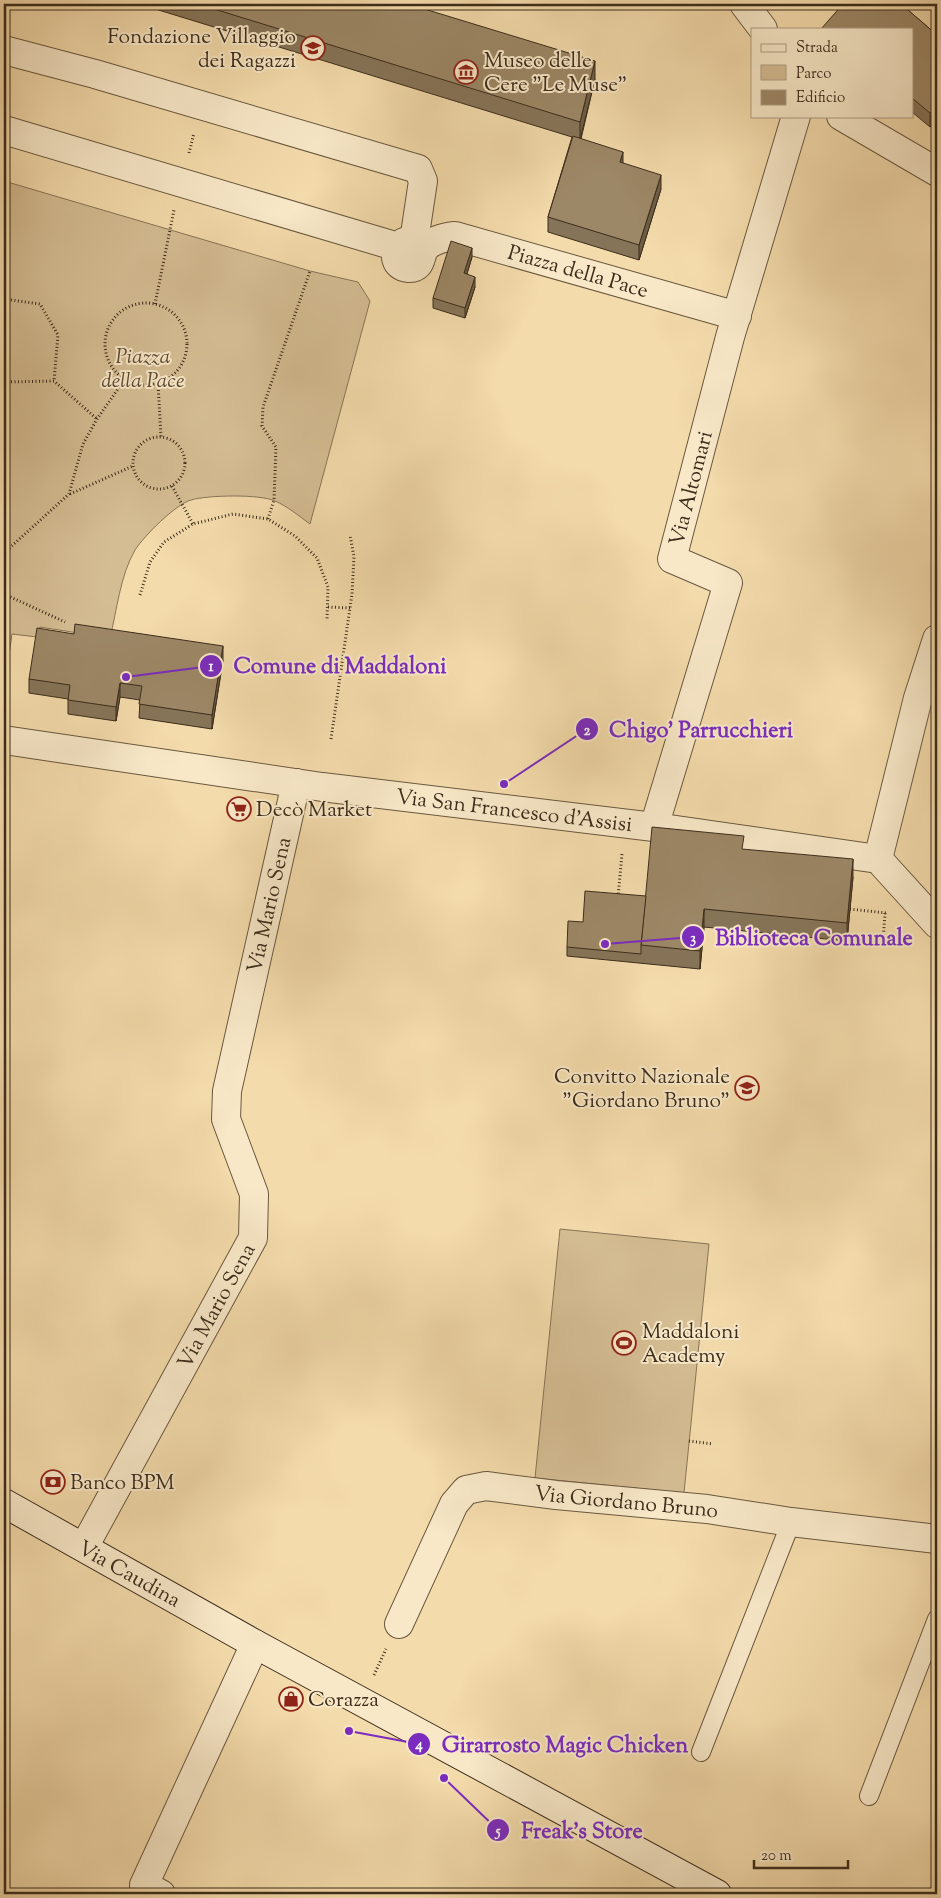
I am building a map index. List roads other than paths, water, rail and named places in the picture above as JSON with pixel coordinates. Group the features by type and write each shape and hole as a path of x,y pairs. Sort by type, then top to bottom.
{"street":[{"path":"744,4 762,28"},
{"path":"4,50 95,74 418,169 423,182 411,246 4,130"},
{"name":"Via Altomari","path":"654,827 728,583 672,559 737,316 795,118"},
{"path":"844,118 937,172"},
{"name":"Piazza della Pace","path":"411,246 427,245 446,237 455,236 737,316"},
{"path":"937,639 918,698 878,858 937,924"},
{"name":"Via San Francesco d'Assisi","path":"4,740 296,783 624,823 878,858"},
{"name":"Via Mario Sena","path":"84,1547 253,1238 254,1194 226,1119 227,1091 296,783"},
{"name":"Via Giordano Bruno","path":"399,1624 454,1504 466,1490 486,1486 556,1495 707,1509 791,1522 937,1539"},
{"name":"Via Caudina","path":"4,1503 360,1702 717,1894"},
{"path":"148,1891 255,1644"}],"lane":[{"path":"701,1752 791,1522"},
{"path":"869,1796 937,1619"}],"place":[{"name":"Fondazione Villaggio dei Ragazzi","path":"313,48"},
{"name":"Museo delle Cere \"Le Muse\"","path":"466,72"},
{"name":"Comune di Maddaloni","path":"126,677"},
{"name":"Chigo' Parrucchieri","path":"504,784"},
{"name":"Decò Market","path":"239,809"},
{"name":"Biblioteca Comunale","path":"605,944"},
{"name":"Convitto Nazionale \"Giordano Bruno\"","path":"747,1088"},
{"name":"Maddaloni Academy","path":"624,1343"},
{"name":"Banco BPM","path":"53,1482"},
{"name":"Corazza","path":"291,1699"},
{"name":"Girarrosto Magic Chicken","path":"349,1731"},
{"name":"Freak's Store","path":"444,1778"}]}
